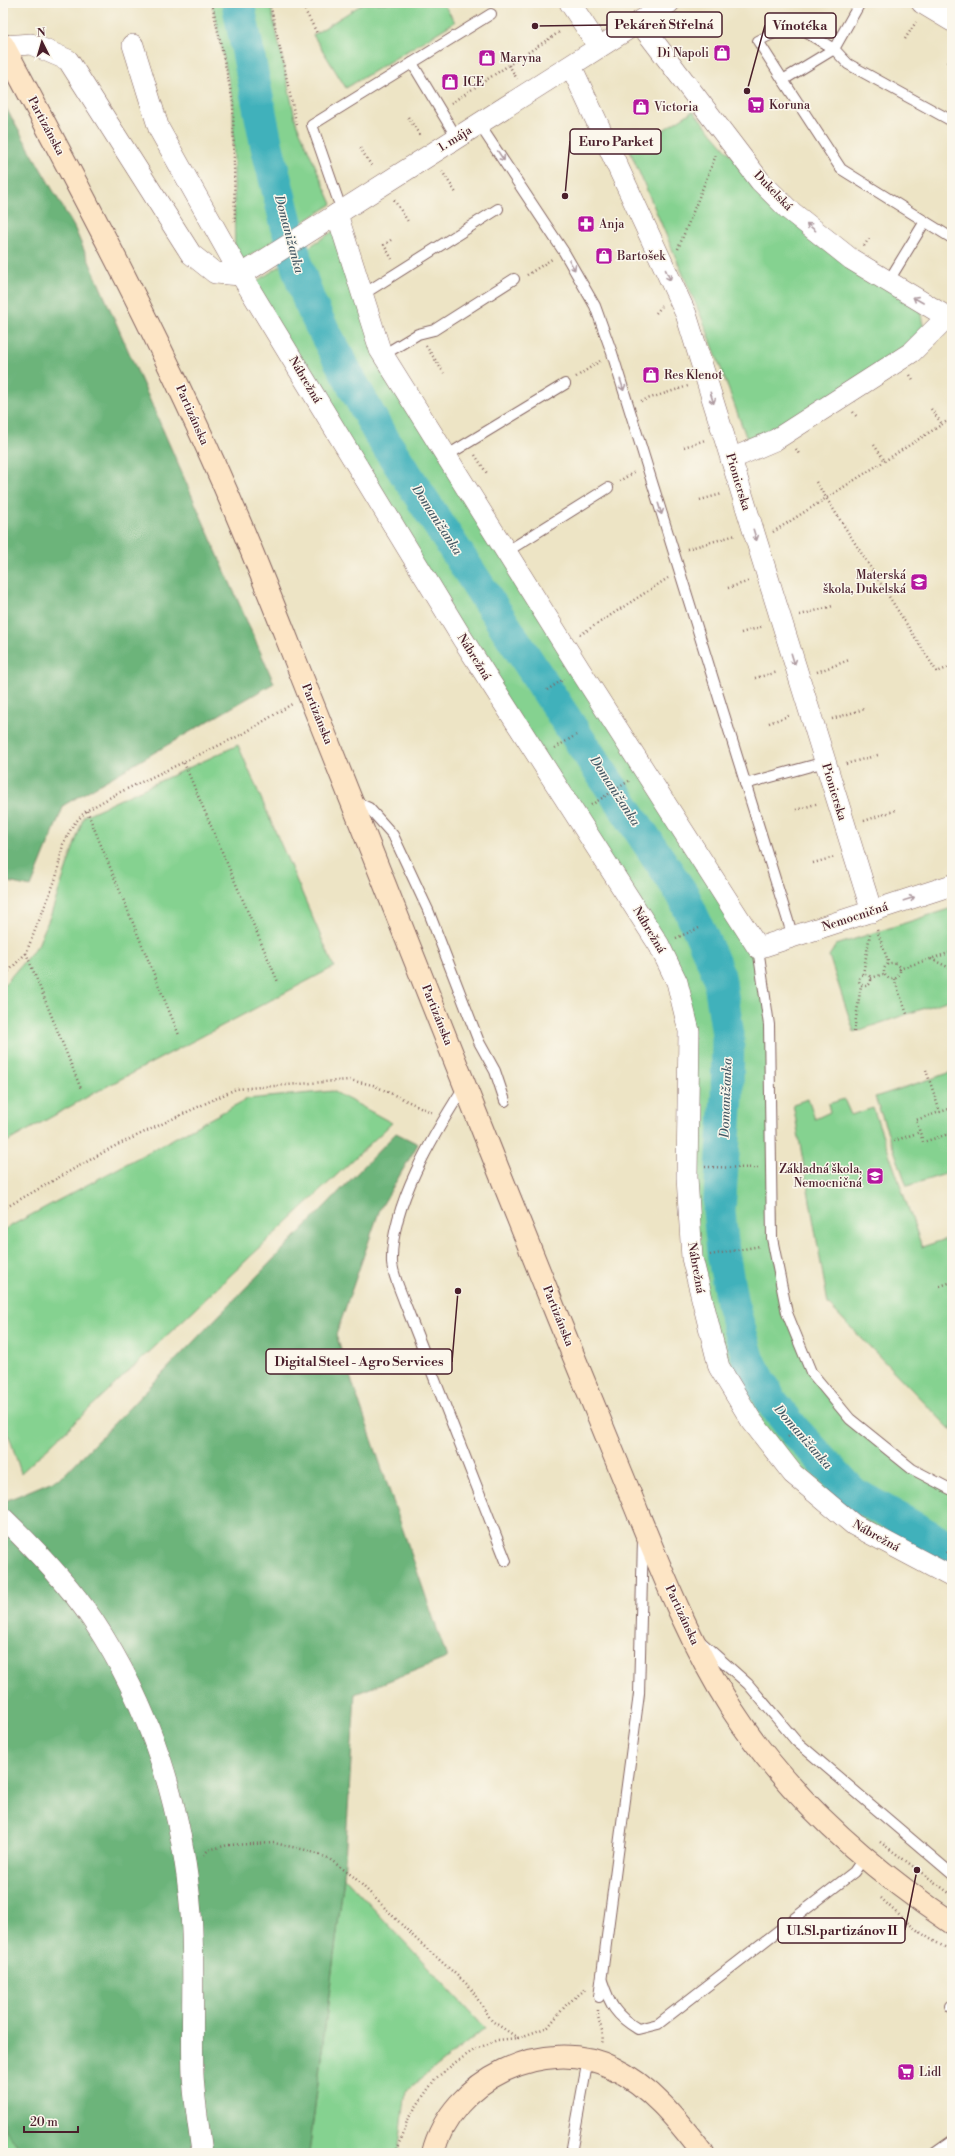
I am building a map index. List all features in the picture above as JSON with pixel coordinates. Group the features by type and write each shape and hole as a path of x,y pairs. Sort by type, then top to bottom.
{"main road":[{"name":"Partizánska","path":"3,45 123,271 179,385 240,522 643,1527 688,1630 711,1675 759,1747 798,1794 865,1856 926,1906 952,1923"},
{"path":"433,2153 442,2129 457,2107 480,2085 509,2068 536,2060 566,2057 588,2059 612,2067 636,2080 661,2104 703,2153"}],"street":[{"path":"570,3 599,47"},
{"name":"1. mája","path":"241,276 304,236 337,207 457,138 669,3"},
{"path":"920,11 952,21"},
{"name":"Dukelská","path":"639,22 760,181 788,209 851,259 950,318 912,352 775,440 739,456"},
{"path":"3,45 31,44 68,60 191,254 215,273 241,276"},
{"name":"Nábrežná","path":"133,45 159,129 241,276 462,638 659,945 678,982 689,1031 687,1166 692,1258 719,1367 751,1420 793,1474 854,1525 952,1577"},
{"name":"Pionierska","path":"571,66 686,314 739,456 748,536 835,763 874,921"},
{"path":"337,207 362,295 383,355 506,552 758,948"},
{"name":"Nemocničná","path":"758,948 794,938 874,921 952,885"},
{"path":"3,1518 44,1558 91,1618 110,1648 136,1697 167,1776 184,1847 192,1915 193,2076 202,2153"}],"lane":[{"path":"783,80 834,49 860,3"},
{"path":"337,207 312,125 492,14"},
{"path":"950,237 924,223 841,169 758,41 792,24 834,49 848,64 952,121"},
{"path":"412,63 457,138"},
{"path":"479,124 564,252 595,306 612,353 737,760 794,938"},
{"path":"362,295 498,209"},
{"path":"888,282 924,223"},
{"path":"383,355 418,334 434,330 514,279"},
{"path":"446,456 565,384"},
{"path":"506,552 608,488"},
{"path":"745,784 835,763"},
{"path":"351,800 369,808 393,835 428,910 479,1042 495,1071 505,1101"},
{"path":"758,948 769,1025 773,1244 787,1313 811,1372 850,1419 912,1469 952,1490"},
{"path":"465,1085 444,1118 406,1195 393,1235 392,1265 404,1301 506,1561"},
{"path":"599,1998 639,1694 640,1591 643,1527"},
{"path":"688,1630 748,1684 796,1740 952,1874"},
{"path":"602,1979 609,2004 627,2023 638,2029 658,2024 854,1872 865,1856"},
{"path":"571,2153 588,2059"},
{"path":"935,2153 952,2141"}],"path":[{"path":"212,3 232,102 235,227"},
{"path":"270,3 296,122 299,129"},
{"path":"301,3 317,33"},
{"path":"905,39 920,11"},
{"path":"440,110 561,31"},
{"path":"947,63 952,54"},
{"path":"508,65 520,85"},
{"path":"408,117 422,139"},
{"path":"676,253 725,134"},
{"path":"360,148 374,170"},
{"path":"438,165 456,193"},
{"path":"390,194 409,223"},
{"path":"392,240 384,245 400,272"},
{"path":"514,279 521,279 564,252"},
{"path":"418,334 444,373"},
{"path":"565,384 612,353"},
{"path":"628,404 690,385"},
{"path":"931,409 942,424"},
{"path":"674,553 776,530 952,418"},
{"path":"684,447 709,439"},
{"path":"466,443 488,475"},
{"path":"874,445 885,461"},
{"path":"816,482 937,672 952,666"},
{"path":"700,500 727,492"},
{"path":"565,645 679,570"},
{"path":"728,588 754,580"},
{"path":"797,616 833,606"},
{"path":"741,633 768,624"},
{"path":"815,673 849,660"},
{"path":"756,678 782,671"},
{"path":"3,977 26,953 56,878 63,844 73,825 86,811 116,794 241,735 308,694"},
{"path":"830,719 864,708"},
{"path":"769,723 796,714"},
{"path":"835,763 878,755"},
{"path":"184,763 278,982"},
{"path":"576,815 646,771"},
{"path":"796,810 823,801"},
{"path":"861,822 896,810"},
{"path":"86,811 180,1035"},
{"path":"813,864 840,856"},
{"path":"874,921 889,964"},
{"path":"659,945 699,928"},
{"path":"854,1032 861,985 859,980 863,974 870,934"},
{"path":"899,969 952,952"},
{"path":"26,953 81,1089"},
{"path":"931,959 952,969"},
{"path":"889,964 896,965 899,969"},
{"path":"884,974 884,969 889,964"},
{"path":"894,979 899,974 899,969"},
{"path":"863,974 868,975 870,978"},
{"path":"870,978 884,974"},
{"path":"884,974 889,979 894,979"},
{"path":"861,985 868,985 870,978"},
{"path":"894,979 906,1014"},
{"path":"926,1070 940,1112"},
{"path":"3,1209 111,1148 236,1090 349,1080 373,1085 444,1118"},
{"path":"952,1108 916,1120 923,1142 952,1133"},
{"path":"894,1141 920,1132"},
{"path":"948,1134 952,1145"},
{"path":"687,1166 771,1168"},
{"path":"723,1252 773,1244"},
{"path":"940,1286 952,1282"},
{"path":"199,1861 208,1850 228,1845 274,1843 306,1850 328,1858 354,1877 417,1940 469,1986 492,2021 518,2038"},
{"path":"588,2059 602,2045 604,2033 597,2016 599,1998"}],"green space":[{"path":"212,3 270,3 296,122 332,204 235,265 233,102"},
{"path":"364,3 443,3 455,22 346,88 313,35"},
{"path":"3,103 74,227 274,683 64,805 31,887 3,881"},
{"path":"693,111 752,179 920,310 924,330 904,348 776,431 748,442 706,328 630,151"},
{"path":"341,226 380,350 758,948 769,1025 772,1238 787,1313 811,1372 850,1419 912,1469 952,1489 952,1577 793,1474 719,1367 692,1258 677,981 248,287"},
{"path":"238,745 334,967 98,1091 3,1144 3,986 38,945 51,914 84,816"},
{"path":"952,908 952,999 854,1032 829,956 836,945"},
{"path":"952,1072 952,1172 907,1186 875,1097"},
{"path":"333,1091 392,1123 21,1473 3,1417 3,1230 247,1099"},
{"path":"808,1099 815,1119 830,1112 828,1104 844,1099 851,1115 873,1108 922,1247 952,1237 952,1431 828,1304 793,1104"},
{"path":"396,1133 418,1144 380,1209 336,1335 447,1658 355,1694 344,1877 309,2153 24,2153 3,2128 3,1502 62,1477"},
{"path":"344,1877 485,2028 406,2091 398,2153 309,2153"},
{"path":"3,2128 24,2153 3,2153"}],"waterway":[{"name":"Domanižanka","path":"238,3 267,147 298,269 309,301 320,324 379,433 576,735 683,895 719,976 728,1035 727,1096 719,1211 723,1252 732,1304 749,1361 772,1402 795,1431 853,1493 952,1549"}],"place":[{"name":"Pekáreň Střelná","path":"535,26"},
{"name":"Di Napoli","path":"722,53"},
{"name":"Maryna","path":"487,58"},
{"name":"ICE","path":"450,82"},
{"name":"Vínotéka","path":"747,91"},
{"name":"Koruna","path":"756,105"},
{"name":"Victoria","path":"641,107"},
{"name":"Euro Parket","path":"565,196"},
{"name":"Anja","path":"586,224"},
{"name":"Bartošek","path":"604,256"},
{"name":"Res Klenot","path":"651,375"},
{"name":"Materská škola, Dukelská","path":"919,582"},
{"name":"Základná škola, Nemocničná","path":"875,1176"},
{"name":"Digital Steel - Agro Services","path":"458,1291"},
{"name":"Ul.Sl.partizánov II","path":"917,1870"},
{"name":"Lidl","path":"906,2072"}]}
